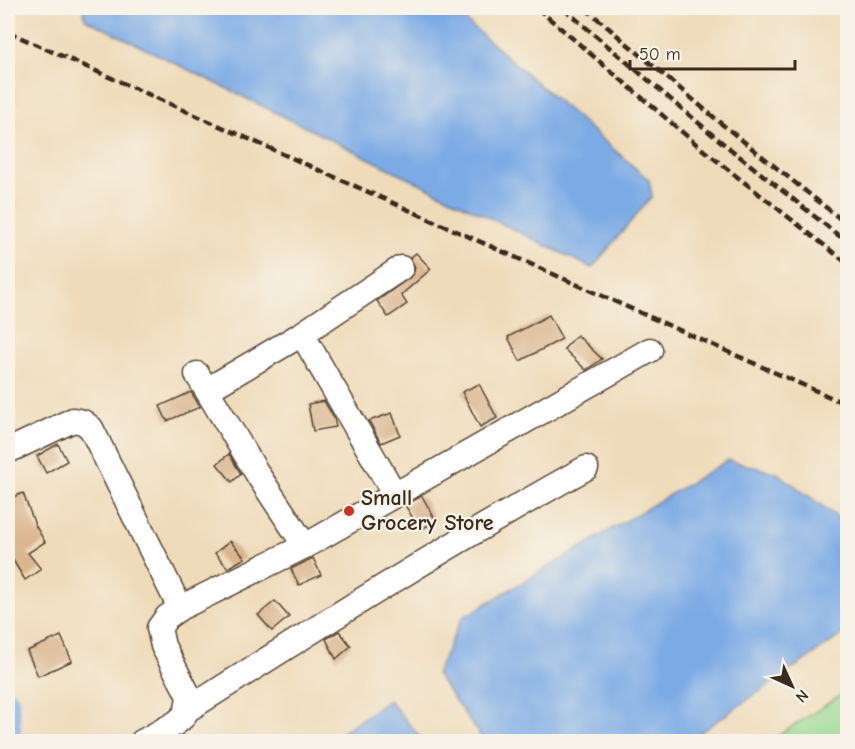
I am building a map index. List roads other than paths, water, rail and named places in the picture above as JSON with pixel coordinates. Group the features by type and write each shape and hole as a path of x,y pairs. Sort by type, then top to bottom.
{"street":[{"path":"305,546 260,478 202,382 302,334 401,268"},
{"path":"302,334 395,495"},
{"path":"187,710 189,696 161,637 167,617 180,608 305,546 650,350"},
{"path":"8,451 73,420 83,422 91,428 180,608"},
{"path":"142,741 176,723 187,710 409,572 586,468"}],"water":[{"path":"83,8 451,8 649,180 652,196 592,268 85,19"},
{"path":"728,460 777,473 847,524 847,631 688,741 484,741 436,674 462,618"},
{"path":"389,700 423,741 329,741"}],"waterway":[{"path":"8,700 11,742"}],"railway":[{"path":"537,8 702,149 848,264"},
{"path":"563,8 714,136 848,243"},
{"path":"585,8 723,125 848,225"},
{"path":"8,32 848,405"}],"place":[{"name":"Small Grocery Store","path":"349,511"}]}
